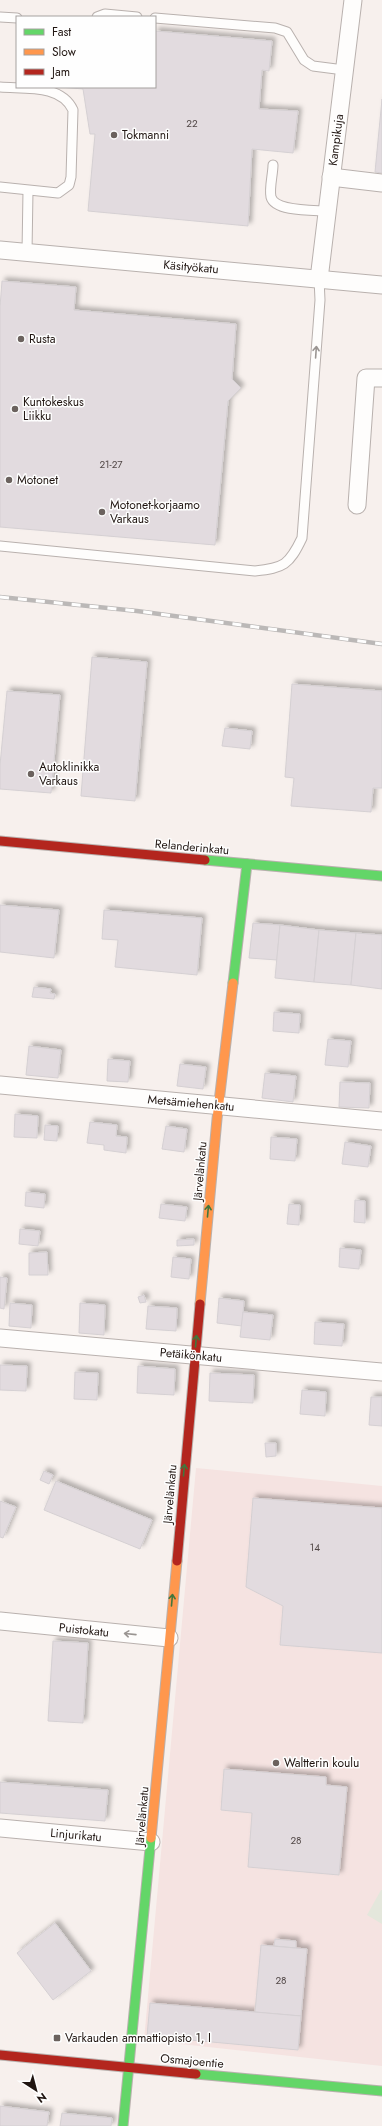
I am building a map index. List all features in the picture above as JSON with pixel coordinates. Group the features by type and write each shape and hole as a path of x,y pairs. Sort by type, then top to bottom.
{"street":[{"name":"Kampikuja","path":"319,279 353,0"},
{"path":"331,177 382,183"},
{"name":"Käsityökatu","path":"0,250 382,285"},
{"path":"357,505 366,378 382,378"},
{"name":"Relanderinkatu","path":"0,841 382,876"},
{"name":"Järvelänkatu","path":"123,2126 152,1842 169,1638 218,1106 247,864"},
{"name":"Metsämiehenkatu","path":"0,1086 382,1121"},
{"name":"Petäikönkatu","path":"0,1338 382,1372"},
{"name":"Puistokatu","path":"0,1621 169,1638"},
{"name":"Linjurikatu","path":"0,1828 152,1842"},
{"name":"Osmajoentie","path":"0,2054 382,2091"}],"lane":[{"path":"100,16 105,14 127,16"},
{"path":"0,17 16,18"},
{"path":"156,18 275,28 287,32 304,60 313,66 344,70"},
{"path":"0,86 16,88"},
{"path":"0,188 58,193 69,185 71,177 73,110 68,101 60,95 48,91 19,88"},
{"path":"273,165 271,197 276,204 283,208 327,211"},
{"path":"27,252 28,191"},
{"path":"0,546 255,571 276,569 293,557 302,538 320,300 319,279"}],"shaded area":[{"name":"Waltterin koulu","path":"196,1468 382,1486 382,2066 144,2040"},
{"path":"382,1890 382,1924 367,1915"}],"building":[{"path":"156,31 272,41 269,71 262,70 259,109 298,111 293,153 252,149 248,226 88,211 95,134 90,134 83,89 71,88 156,88"},
{"path":"382,99 382,173 375,172"},
{"path":"2,281 76,287 74,310 236,324 232,379 241,388 228,401 215,545 0,527 0,307"},
{"path":"92,657 147,662 135,801 81,796"},
{"path":"292,684 382,691 382,788 373,788 371,812 291,806 294,778 285,777"},
{"path":"7,691 60,695 51,793 0,789 0,765"},
{"path":"225,728 252,731 250,749 222,746"},
{"path":"0,905 59,910 54,958 0,952"},
{"path":"104,910 202,918 197,975 115,967 118,940 102,939"},
{"path":"253,923 280,925 277,960 249,958"},
{"path":"280,925 319,930 314,982 275,978"},
{"path":"319,930 356,933 351,985 314,982"},
{"path":"356,933 382,935 382,989 351,985"},
{"path":"34,987 51,989 50,993 55,994 54,999 32,997"},
{"path":"274,1012 300,1014 299,1033 273,1031"},
{"path":"328,1039 351,1041 348,1067 325,1065"},
{"path":"29,1046 61,1050 58,1078 26,1075"},
{"path":"108,1059 130,1061 128,1082 107,1081"},
{"path":"180,1064 206,1067 203,1089 177,1086"},
{"path":"265,1073 296,1076 293,1102 262,1098"},
{"path":"340,1082 370,1083 369,1108 339,1107"},
{"path":"15,1114 38,1116 37,1138 14,1137"},
{"path":"90,1122 117,1125 116,1136 127,1137 126,1153 104,1150 104,1145 87,1143"},
{"path":"45,1125 58,1126 57,1141 44,1140"},
{"path":"166,1126 187,1129 184,1152 162,1149"},
{"path":"271,1137 297,1139 295,1161 270,1159"},
{"path":"345,1142 371,1146 368,1167 342,1164"},
{"path":"26,1192 45,1194 44,1208 25,1206"},
{"path":"355,1200 365,1201 365,1223 354,1222"},
{"path":"161,1204 187,1207 185,1221 159,1218"},
{"path":"289,1204 300,1205 299,1225 287,1224"},
{"path":"20,1229 40,1231 38,1246 19,1244"},
{"path":"194,1239 194,1245 177,1246 177,1240"},
{"path":"340,1248 361,1250 359,1269 339,1267"},
{"path":"47,1252 48,1275 29,1275 29,1253"},
{"path":"173,1257 191,1259 189,1279 171,1277"},
{"path":"0,1277 7,1278 4,1309 0,1308"},
{"path":"144,1295 146,1302 140,1303 138,1297"},
{"path":"219,1298 244,1301 242,1326 217,1323"},
{"path":"10,1303 32,1305 31,1328 9,1326"},
{"path":"80,1303 105,1305 104,1335 79,1333"},
{"path":"148,1306 177,1308 176,1331 146,1329"},
{"path":"243,1312 273,1315 270,1340 240,1337"},
{"path":"315,1322 344,1324 342,1346 314,1344"},
{"path":"0,1365 27,1366 26,1391 0,1390"},
{"path":"138,1366 175,1369 174,1395 137,1393"},
{"path":"75,1372 98,1373 97,1400 74,1399"},
{"path":"210,1373 254,1375 253,1403 209,1401"},
{"path":"302,1390 326,1392 325,1416 300,1414"},
{"path":"371,1397 382,1397 382,1426 369,1425"},
{"path":"265,1443 276,1443 276,1456 266,1457"},
{"path":"44,1471 53,1475 49,1484 40,1480"},
{"path":"56,1481 152,1520 140,1549 44,1510"},
{"path":"253,1498 382,1508 382,1653 280,1645 283,1606 246,1587"},
{"path":"0,1501 16,1507 3,1538 0,1537"},
{"path":"53,1641 88,1643 83,1723 48,1721"},
{"path":"224,1769 326,1777 326,1785 347,1787 339,1875 248,1867 252,1813 221,1810"},
{"path":"0,1782 108,1790 105,1821 0,1813"},
{"path":"55,1923 91,1971 53,2000 17,1953"},
{"path":"275,1939 296,1941 296,1948 274,1946"},
{"path":"261,1945 307,1949 301,2016 255,2012"},
{"path":"150,2003 301,2016 298,2050 147,2036"},
{"path":"0,2106 49,2112 47,2126 0,2126"},
{"path":"62,2113 112,2118 111,2126 60,2126"}],"railway":[{"path":"0,597 137,611 382,644"}],"traffic: fast":[{"path":"205,860 382,876"},
{"path":"233,983 247,864"},
{"path":"123,2126 151,1838"},
{"path":"196,2074 382,2091"}],"traffic: slow":[{"path":"200,1304 217,1119 233,983"},
{"path":"151,1838 177,1561"}],"traffic: jam":[{"path":"0,841 205,860"},
{"path":"177,1561 200,1304"},
{"path":"0,2055 196,2074"}],"place":[{"name":"Tokmanni","path":"114,135"},
{"name":"Rusta","path":"21,339"},
{"name":"Kuntokeskus Liikku","path":"15,409"},
{"name":"Motonet","path":"9,480"},
{"name":"Motonet-korjaamo Varkaus","path":"102,512"},
{"name":"Autoklinikka Varkaus","path":"31,774"},
{"name":"Waltterin koulu","path":"276,1763"},
{"name":"Varkauden ammattiopisto 1, I","path":"57,2038"}]}
